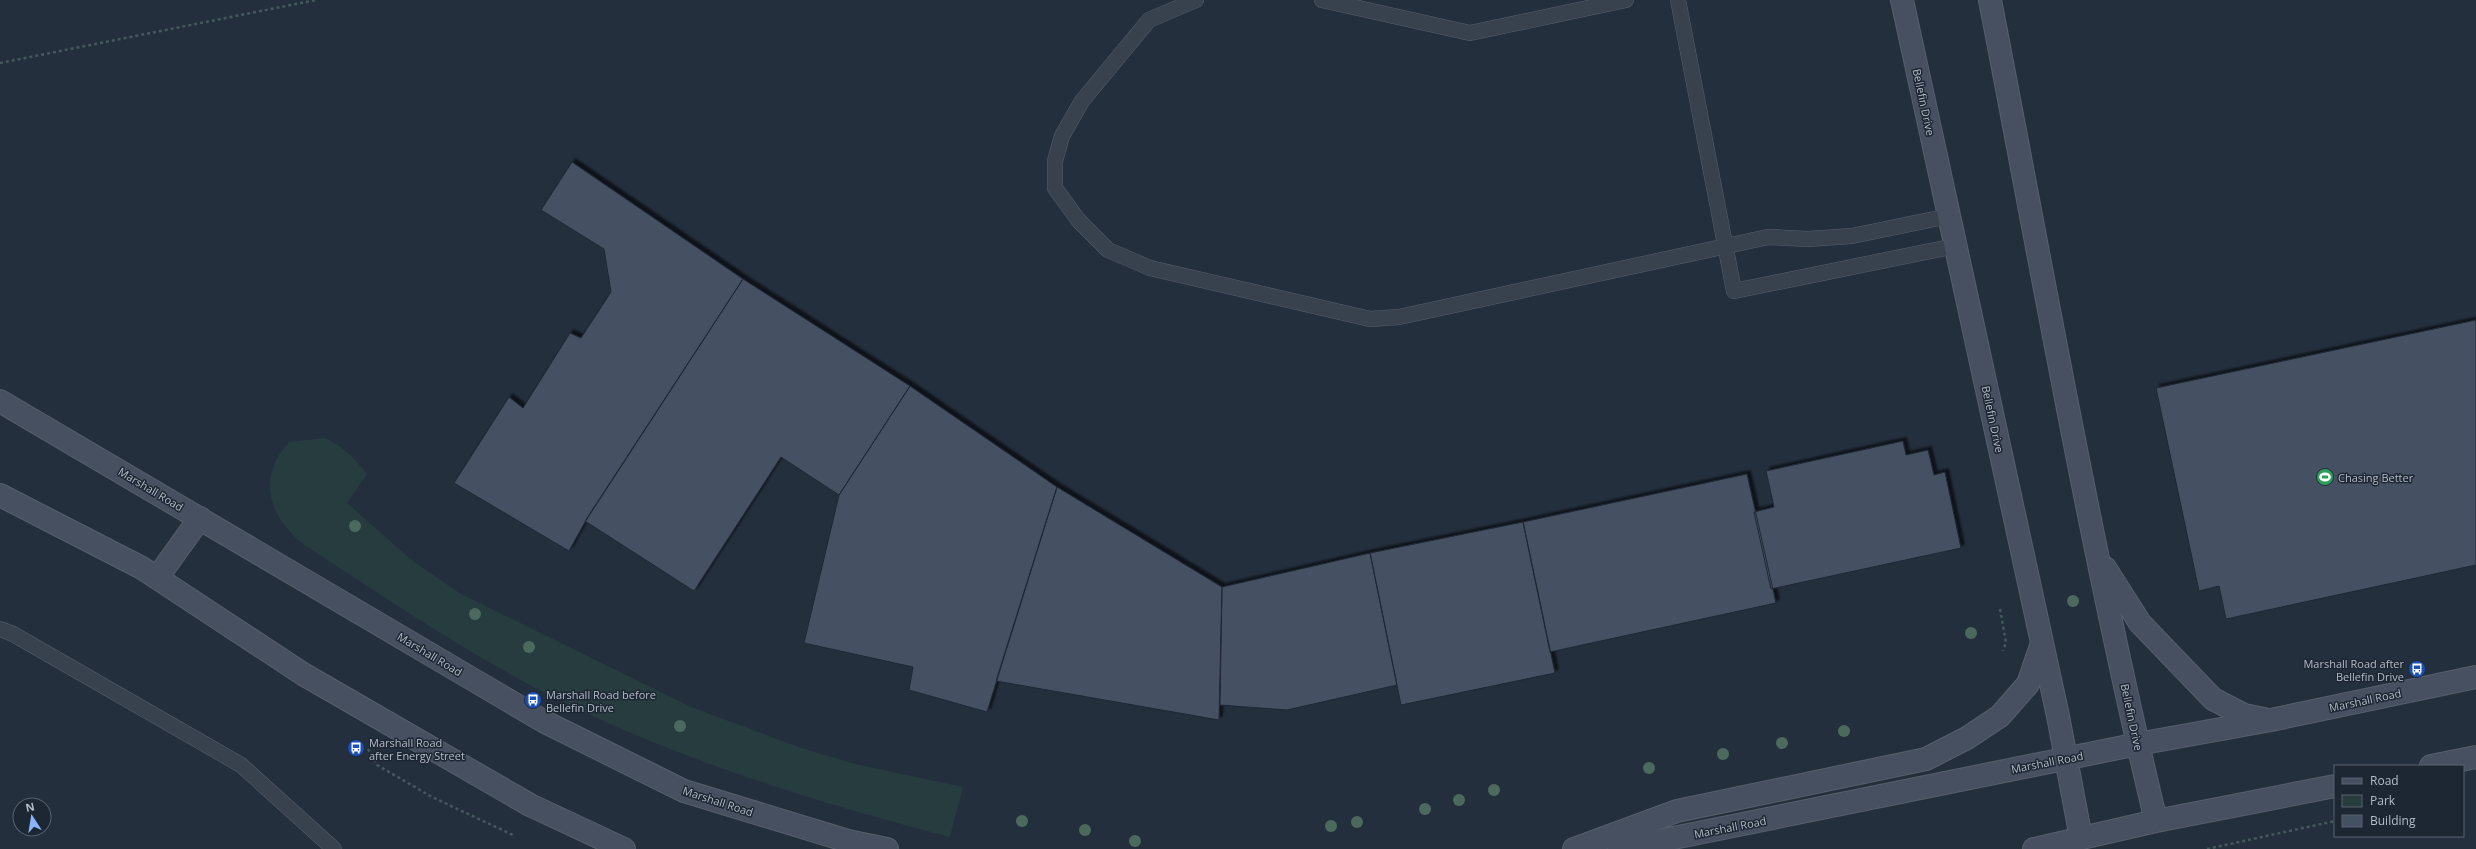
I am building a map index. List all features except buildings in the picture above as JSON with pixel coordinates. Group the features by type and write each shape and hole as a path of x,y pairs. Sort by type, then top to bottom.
{"main road":[{"name":"Bellefin Drive","path":"1902,0 2042,643 2082,838"},
{"name":"Bellefin Drive","path":"1990,0 2099,558 2138,744 2156,821"},
{"name":"Marshall Road","path":"0,401 544,722 684,791 848,841 887,849"},
{"path":"0,494 157,578 304,674 530,805 624,849"},
{"path":"157,578 200,518"},
{"path":"2099,558 2140,623 2213,700 2244,715 2271,720"},
{"path":"1574,849 1677,811 1926,759 1967,738 2000,716 2028,684 2042,643"},
{"name":"Marshall Road","path":"1619,849 2138,744 2271,720 2476,677"},
{"path":"2436,765 2476,757"},
{"path":"2034,849 2156,821 2334,786"}],"lane":[{"path":"1196,0 1149,20 1082,101 1062,136 1055,161 1055,188 1079,221 1108,250 1150,268 1370,320 1399,317 1726,245 1768,238 1808,239 1852,236 1949,216"},
{"path":"1322,0 1470,33 1626,0"},
{"path":"1678,0 1734,291 1956,246"},
{"path":"0,629 13,634 122,695 241,766 334,849"}],"path":[{"path":"0,63 316,0"},
{"path":"1999,606 2006,642 2002,657"},
{"path":"2207,849 2334,821"}],"green space":[{"path":"325,438 348,453 367,474 347,503 414,562 461,594 691,707 801,748 855,764 963,787 950,837 848,809 747,777 648,740 599,719 519,679 456,643 394,604 303,544 291,533 275,509 271,496 270,482 273,469 279,455 289,442"}],"place":[{"name":"Chasing Better","path":"2325,477"},
{"name":"Marshall Road after Bellefin Drive","path":"2417,669"},
{"name":"Marshall Road before Bellefin Drive","path":"533,700"},
{"name":"Marshall Road after Energy Street","path":"356,748"}]}
